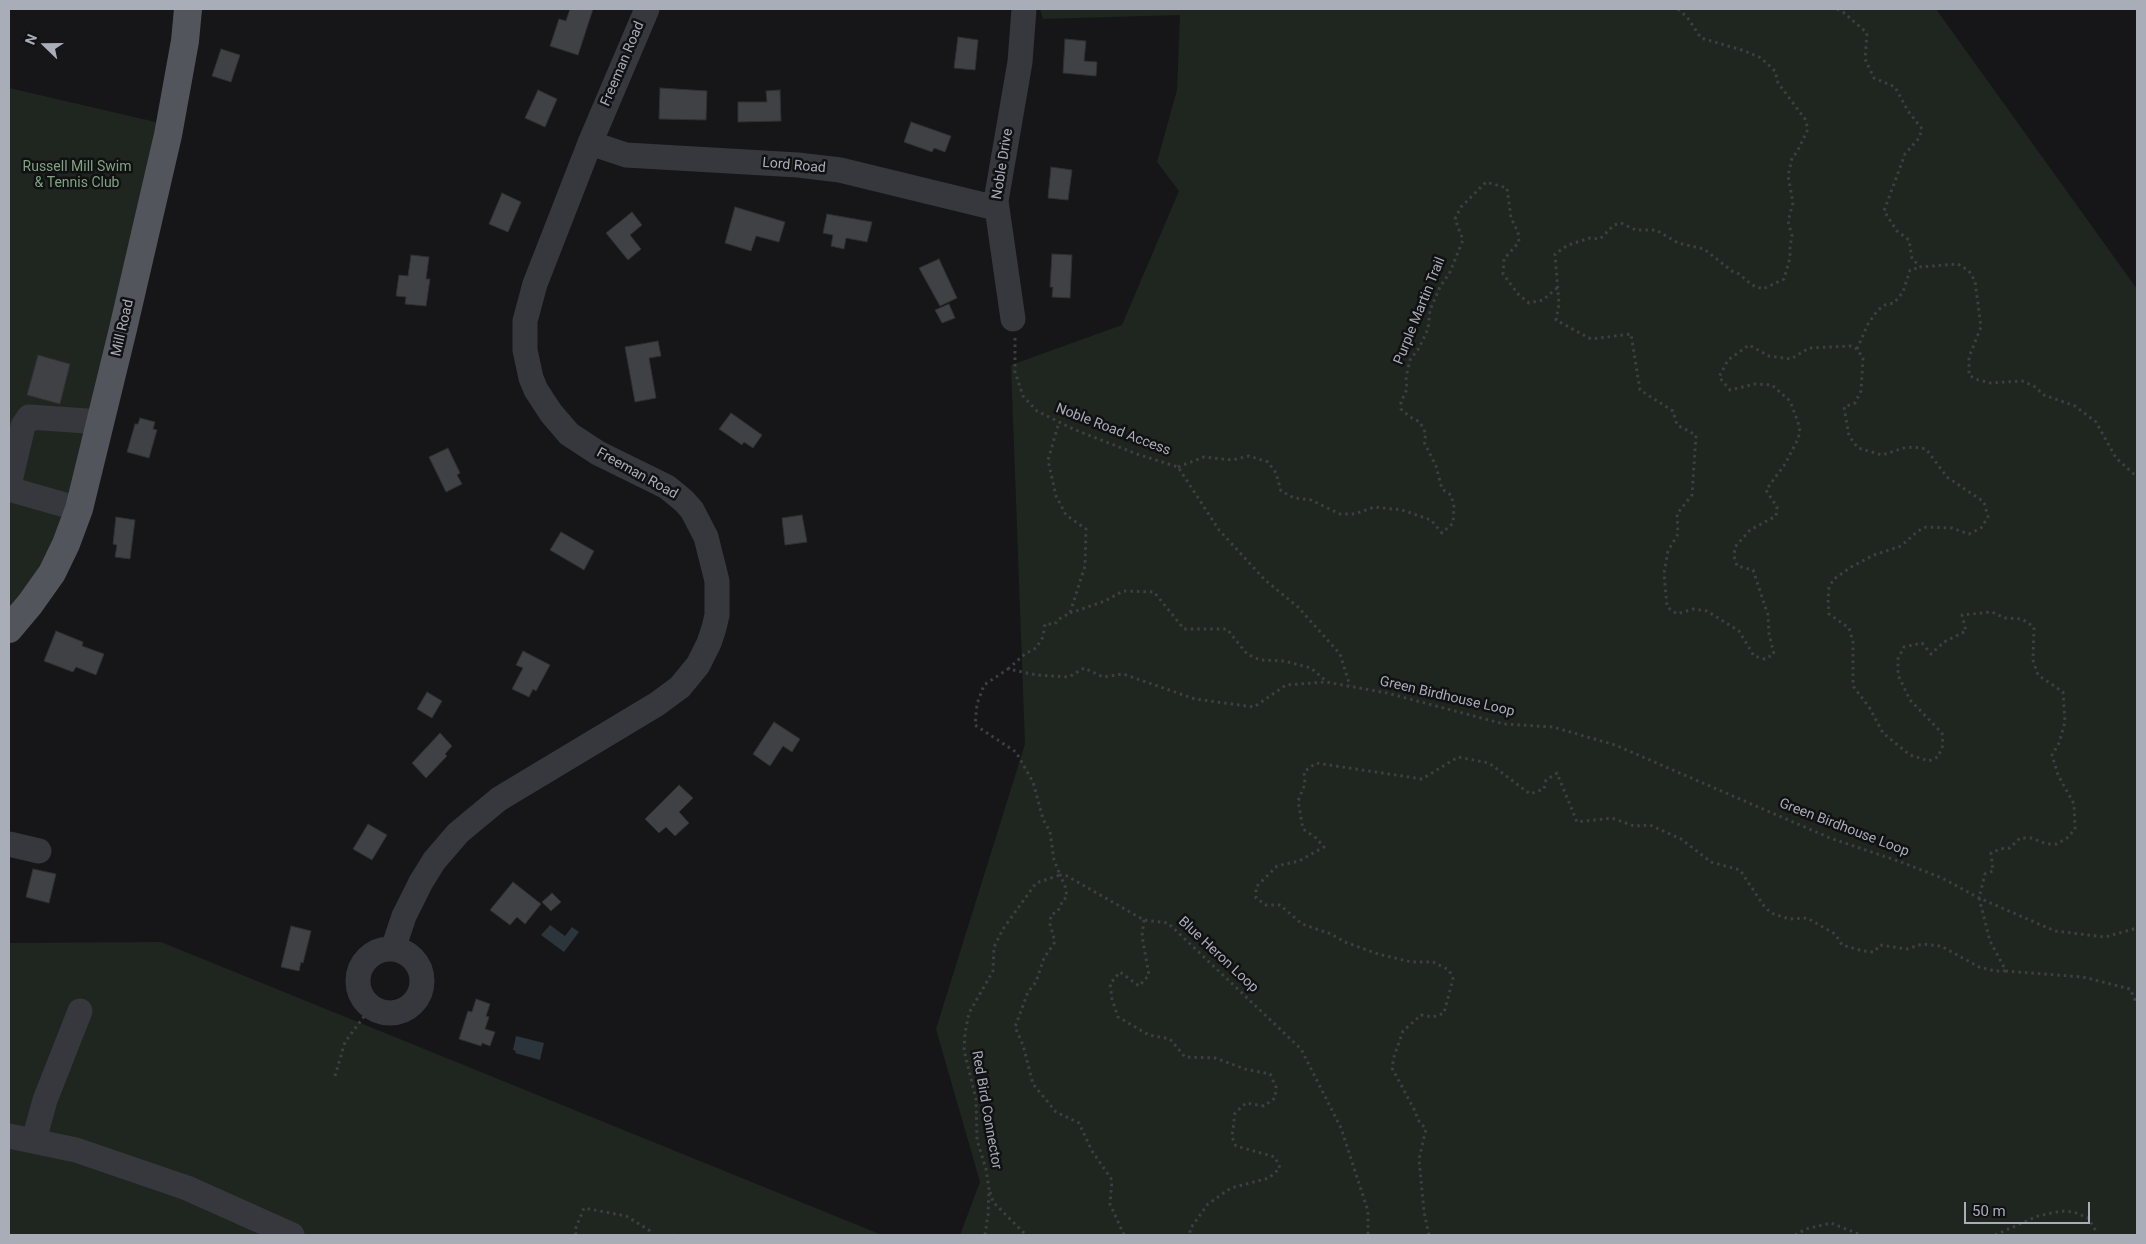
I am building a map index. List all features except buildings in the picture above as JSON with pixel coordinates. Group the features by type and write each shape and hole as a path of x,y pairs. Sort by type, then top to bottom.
{"main road":[{"name":"Mill Road","path":"9,629 52,573 66,544 79,509 168,135 180,69 188,9"}],"street":[{"name":"Freeman Road","path":"393,949 404,916 421,882 434,861 473,818 498,799 657,704 680,687 698,665 714,628 717,615 717,581 706,537 692,510 667,487 598,453 569,434 547,408 536,390 529,372 524,340 525,321 530,300 590,143 647,9"},
{"name":"Noble Drive","path":"1013,319 996,208 1020,62 1024,9"},
{"name":"Lord Road","path":"590,143 626,155 798,165 840,170 996,208"},
{"path":"9,485 23,426 29,417 101,422"},
{"path":"9,489 79,509"},
{"path":"9,844 38,851"},
{"path":"393,949 407,954 417,965 421,980 418,994 407,1007 401,1010 386,1012 371,1007 366,1002 359,988 358,978 361,967 367,959 375,953 393,949"},
{"path":"34,1140 45,1100 80,1011"},
{"path":"9,1136 76,1150 187,1188 292,1235"}],"path":[{"path":"1678,9 1687,17 1701,38 1761,58 1775,71 1778,83 1805,119 1808,129 1792,158 1788,176 1793,204 1788,221 1792,236 1790,258 1784,279 1763,290 1727,268 1704,249 1678,243 1656,230 1636,230 1621,223 1614,225 1600,239 1590,238 1568,245 1558,250 1555,254 1559,304 1556,320 1591,339 1632,334 1640,390 1673,411 1677,425 1696,435 1692,495 1677,514 1678,534 1668,551 1664,573 1667,607 1677,614 1693,608 1707,611 1739,631 1754,656 1765,659 1774,654 1769,634 1768,615 1753,570 1737,566 1734,556 1735,547 1750,530 1776,516 1777,507 1766,490 1785,464 1800,432 1790,401 1772,385 1755,384 1730,390 1719,377 1728,360 1749,346 1769,356 1791,359 1809,348 1850,346 1858,349 1863,358 1861,391 1855,403 1844,407 1849,436 1858,448 1882,455 1914,447 1926,449 1947,477 1984,502 1988,517 1981,528 1969,534 1952,528 1926,528 1918,531 1901,546 1874,555 1851,567 1834,579 1829,587 1828,599 1829,614 1849,628 1853,642 1853,686 1869,707 1883,733 1910,755 1929,761 1938,757 1943,745 1942,733 1910,700 1898,675 1898,659 1904,647 1922,643 1930,654 1944,642 1966,631 1962,615 1992,612 2005,618 2022,619 2034,627 2033,660 2038,675 2064,692 2065,722 2059,743 2052,755 2058,775 2074,804 2075,829 2067,838 2056,844 2047,844 2031,838 2020,838 2010,848 2000,849 1992,854 1993,872 1984,874 1978,898 1990,941 2006,971"},
{"path":"1837,9 1844,12 1867,33 1865,59 1874,78 1895,87 1908,111 1922,129 1919,138 1905,154 1884,211 1897,231 1909,240 1912,259 1921,267"},
{"name":"Purple Martin Trail","path":"1178,467 1204,457 1232,460 1249,456 1268,462 1276,473 1281,491 1294,498 1311,500 1340,514 1356,514 1374,507 1402,510 1431,520 1442,533 1453,523 1454,507 1450,495 1442,489 1436,466 1424,442 1426,434 1420,422 1410,417 1401,409 1401,402 1407,389 1406,377 1410,360 1419,348 1428,328 1430,310 1440,287 1450,272 1463,240 1455,219 1461,207 1486,182 1507,188 1511,218 1518,232 1519,242 1504,259 1504,274 1519,296 1529,303 1543,300 1558,286"},
{"path":"1858,349 1868,324 1876,311 1885,305 1894,303 1903,292 1910,270 1921,267 1958,264 1969,271 1975,281 1981,327 1969,357 1968,375 1990,383 2022,381 2034,386 2044,395 2075,406 2096,422 2116,458 2137,477"},
{"name":"Noble Road Access","path":"1013,319 1016,350 1015,372 1023,396 1037,411 1059,422 1137,454 1178,467 1199,496 1219,530 1266,580 1298,607 1340,654 1350,686"},
{"path":"1059,422 1048,460 1056,496 1066,515 1086,529 1085,566 1070,613"},
{"path":"1124,1235 1110,1204 1112,1180 1092,1151 1078,1123 1056,1112 1033,1084 1023,1046 1015,1028 1028,992 1036,982 1044,958 1055,942 1050,924 1051,915 1058,911 1063,900 1068,897 1054,860 1050,832 1043,819 1033,782 1016,752 975,725 977,704 984,685 1036,648 1042,637 1045,624 1055,624 1059,619 1070,613 1105,601 1123,591 1154,592 1184,629 1227,629 1247,654 1260,660 1284,661 1311,668 1326,682"},
{"name":"Green Birdhouse Loop","path":"1008,669 1037,675 1069,678 1084,668 1103,676 1123,674 1195,699 1254,706 1286,685 1326,682 1387,693 1504,724 1553,727 1615,745 1830,838 1942,878 1978,898 2055,931 2105,937 2137,928"},
{"path":"1429,1235 1424,1212 1419,1159 1426,1129 1418,1120 1392,1068 1403,1030 1421,1015 1433,1017 1444,1013 1453,979 1449,970 1432,962 1412,962 1378,954 1345,942 1331,934 1302,924 1280,905 1266,905 1256,898 1256,887 1277,866 1299,861 1324,847 1316,838 1303,829 1298,801 1305,784 1304,772 1316,764 1422,779 1458,757 1489,763 1530,794 1544,789 1546,780 1557,773 1577,822 1612,818 1634,826 1650,825 1681,839 1711,862 1740,870 1764,906 1771,913 1789,919 1807,918 1835,934 1842,944 1863,951 1874,952 1880,945 1907,949 1922,944 1941,946 1979,967 1994,971 2083,977 2130,989 2137,1004"},
{"name":"Blue Heron Loop","path":"1060,874 1067,876 1144,920 1168,923 1301,1049 1341,1128 1368,1211 1368,1235"},
{"name":"Red Bird Connector","path":"985,1235 989,1189 986,1168 977,1140 976,1099 964,1050 968,1019 978,995 993,971 994,947 1003,929 1036,882 1060,874"},
{"path":"1144,920 1142,936 1150,975 1140,986 1120,972 1110,984 1112,999 1118,1017 1149,1035 1170,1039 1185,1057 1216,1058 1245,1069 1270,1074 1276,1087 1274,1098 1264,1106 1246,1103 1235,1113 1232,1137 1236,1146 1275,1156 1280,1168 1269,1178 1231,1188 1208,1204 1190,1229 1190,1235"},
{"path":"336,1076 345,1042 371,1007"},
{"path":"989,1189 993,1202 1026,1235"},
{"path":"576,1235 575,1230 584,1208 626,1216 649,1230 650,1235"},
{"path":"1995,1235 2038,1216 2061,1211 2074,1212 2088,1218 2096,1231 2096,1235"},
{"path":"1794,1235 1806,1229 1831,1223 1861,1235"}],"green space":[{"path":"1040,9 1936,9 2137,289 2137,1235 960,1235 980,1182 936,1029 1025,744 1011,365 1122,325 1179,191 1157,162 1177,90 1180,15 1043,19"},
{"name":"Russell Mill Swim & Tennis Club","path":"9,88 160,123 64,518 26,594 9,611"},
{"path":"161,942 882,1235 9,1235 9,943"}],"shaded area":[{"path":"550,925 565,936 572,927 579,932 564,952 541,935"},
{"path":"516,1036 544,1043 540,1060 515,1053 516,1051 513,1050"}]}
